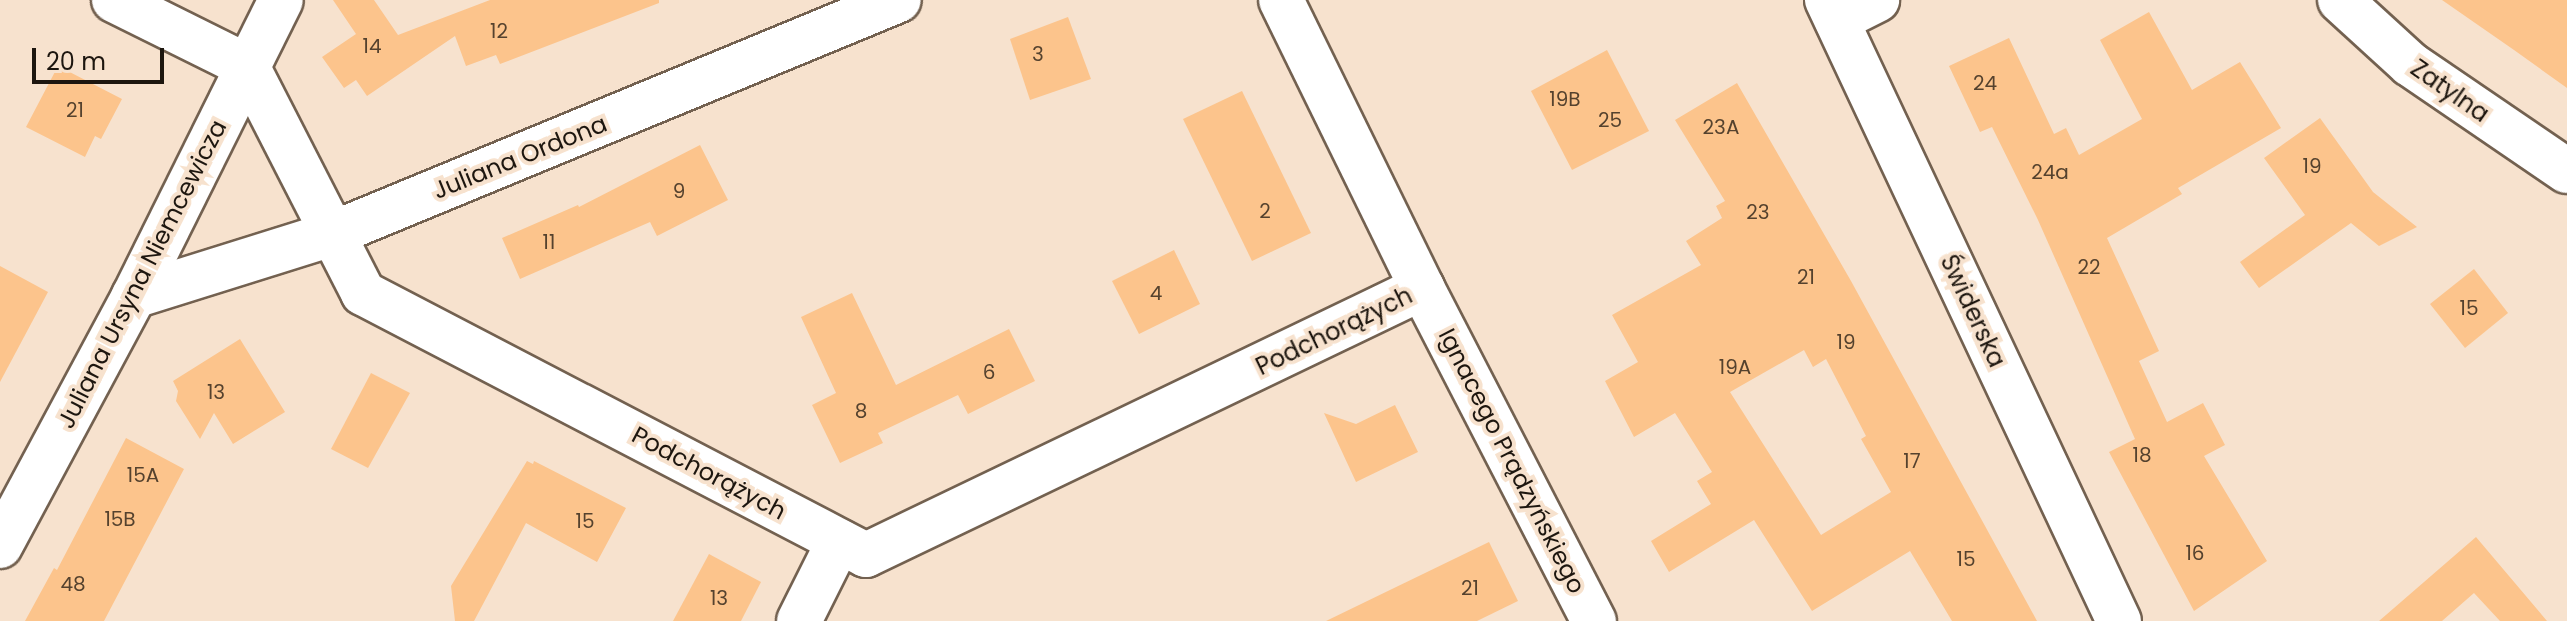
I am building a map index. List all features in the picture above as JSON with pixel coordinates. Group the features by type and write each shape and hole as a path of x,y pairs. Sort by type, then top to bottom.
{"street":[{"path":"114,0 247,66"},
{"name":"Juliana Ursyna Niemcewicza","path":"0,546 134,296 281,0"},
{"name":"Juliana Ordona","path":"134,296 332,234 899,0"},
{"name":"Ignacego Prądzyńskiego","path":"1281,0 1422,288 1594,621"},
{"path":"1832,10 1877,0"},
{"name":"Zatylna","path":"2340,0 2410,64 2567,171"},
{"name":"Świderska","path":"1832,10 2119,621"},
{"name":"Podchorążych","path":"247,66 363,293 866,555 1422,288"},
{"path":"799,621 839,541"}],"building":[{"path":"333,0 374,0 398,35 490,0 659,0 659,3 500,64 496,55 466,66 455,36 367,96 356,80 344,88 322,57 356,34"},
{"path":"2442,0 2567,0 2567,88 2514,50"},
{"path":"2149,12 2192,90 2240,62 2281,128 2178,188 2182,194 2107,238 2159,351 2139,361 2167,422 2203,403 2225,445 2204,456 2267,561 2194,611 2109,452 2135,439 2038,220 1992,127 1980,132 1949,66 2009,38 2054,134 2066,128 2079,155 2142,119 2100,40"},
{"path":"1068,17 1091,79 1030,100 1010,39"},
{"path":"1607,50 1649,131 1572,170 1531,91"},
{"path":"58,66 122,99 101,139 95,136 85,157 26,127"},
{"path":"1737,83 1851,281 2037,621 1952,621 1910,551 1812,611 1754,520 1669,572 1651,541 1711,504 1697,481 1712,472 1675,413 1634,437 1605,381 1638,362 1612,315 1701,265 1686,241 1722,218 1716,206 1725,201 1675,120","holes":["1804,350 1813,367 1826,359 1866,436 1861,439 1891,492 1821,535 1730,392"]},
{"path":"1242,91 1311,233 1252,261 1183,119"},
{"path":"2320,118 2373,192 2417,227 2379,246 2351,223 2259,288 2240,262 2305,215 2264,158"},
{"path":"700,145 728,200 657,236 650,222 520,279 502,238 579,207"},
{"path":"1174,250 1200,304 1139,334 1112,281"},
{"path":"0,266 48,292 0,382"},
{"path":"2474,269 2508,313 2465,348 2430,304"},
{"path":"852,293 896,385 1009,329 1035,381 968,414 958,395 878,433 883,443 840,463 812,405 836,393 801,317"},
{"path":"240,339 285,412 233,444 214,413 200,439 176,401 178,391 173,381"},
{"path":"371,373 410,393 368,468 331,449"},
{"path":"1395,405 1418,452 1356,482 1324,413 1356,424"},
{"path":"126,438 184,469 104,621 25,621 54,568 57,570"},
{"path":"527,461 533,464 534,461 626,508 597,562 526,523 474,621 455,621 451,586"},
{"path":"2476,537 2547,621 2500,621 2474,593 2442,621 2379,621"},
{"path":"1489,542 1518,601 1477,621 1326,621"},
{"path":"709,554 761,582 741,621 673,621"}]}
